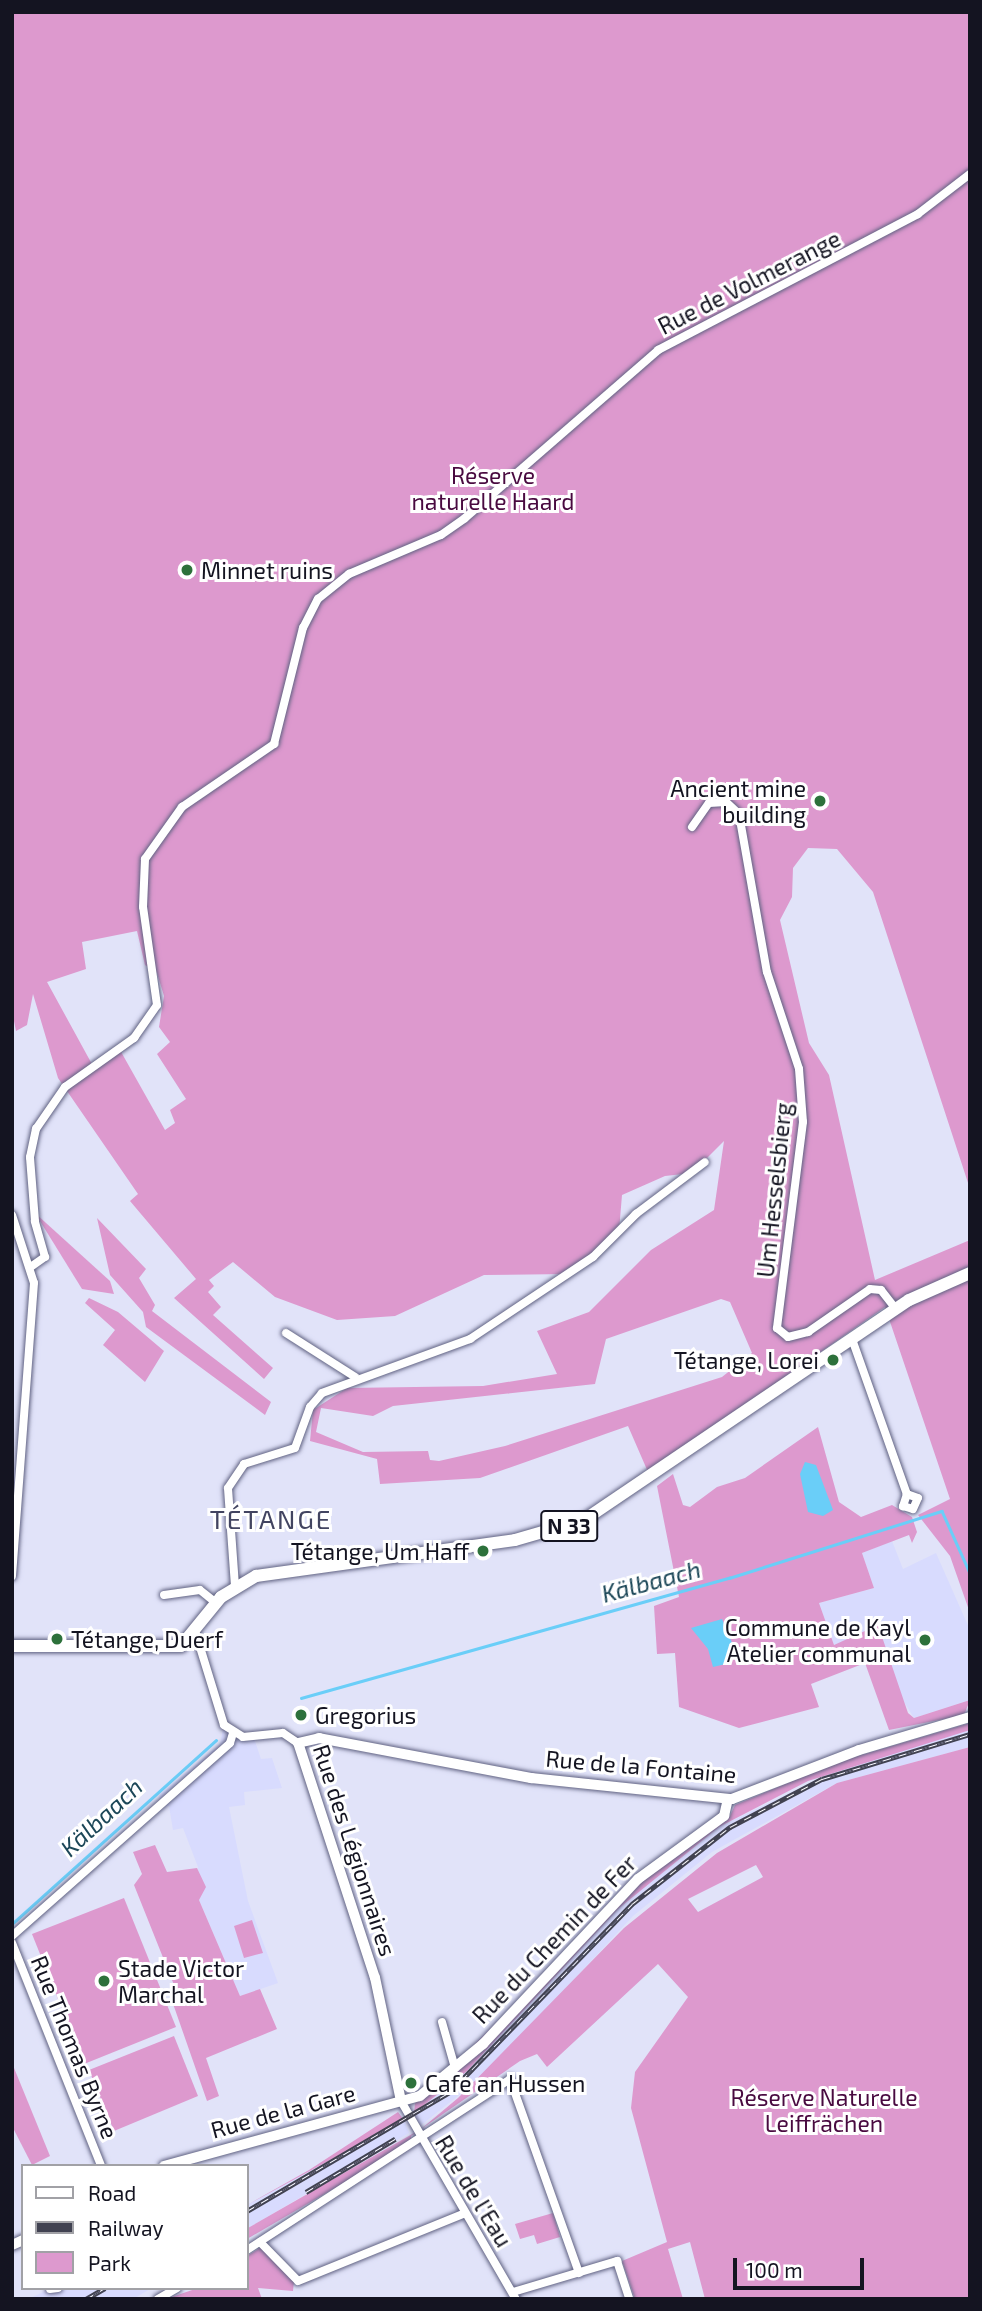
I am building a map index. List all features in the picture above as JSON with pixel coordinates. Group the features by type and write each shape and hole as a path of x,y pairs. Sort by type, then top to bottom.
{"main road":[{"name":"N 33","path":"196,1634 215,1602 235,1586 270,1572 515,1540 584,1520 895,1309 970,1273"},
{"path":"12,1646 146,1651 181,1646 196,1634"},
{"name":"Rue de la Fontaine","path":"298,1743 319,1738 531,1778 728,1799 970,1717"},
{"name":"Rue des Légionnaires","path":"298,1743 375,1978 401,2101"},
{"name":"Rue du Chemin de Fer","path":"401,2101 420,2096 456,2068 621,1895 724,1816 728,1799"},
{"name":"Rue de la Gare","path":"182,2163 401,2101"}],"street":[{"name":"Rue de Volmerange","path":"32,1266 45,1257 35,1221 30,1157 36,1129 65,1087 134,1038 157,1006 141,883 149,849 164,825 202,789 274,744 303,628 318,599 349,574 442,535 658,350 918,214 970,174"},
{"name":"Um Hesselsbierg","path":"692,827 709,803 726,802 738,814 765,961 799,1069 803,1122 777,1328 788,1337 808,1332 870,1289 881,1290 895,1309"},
{"path":"235,1586 227,1538 230,1481 252,1457 295,1448 310,1407 355,1377 421,1362 470,1339 593,1257 646,1205 705,1162"},
{"path":"12,1215 32,1266 12,1576"},
{"path":"286,1333 355,1377"},
{"path":"852,1339 907,1494"},
{"path":"164,1595 200,1590 215,1602"},
{"path":"12,1936 230,1742 233,1733 217,1708 196,1634"},
{"name":"Rue des Légionnaires","path":"233,1733 283,1733 298,1743"},
{"name":"Rue Thomas Byrne","path":"12,1943 100,2164"},
{"path":"442,2022 456,2068"},
{"path":"248,2249 421,2141 506,2080 515,2081 579,2273"},
{"name":"Rue de l'Eau","path":"401,2101 463,2214 514,2296"},
{"path":"260,2242 298,2281 463,2214"},
{"path":"514,2296 617,2261 629,2299"},
{"path":"158,2299 174,2290"}],"shaded area":[{"path":"892,1541 903,1569 936,1553 970,1630 970,1700 914,1718 862,1634 834,1645 819,1603 874,1588 862,1553"},
{"path":"224,1725 254,1738 261,1759 272,1758 282,1788 244,1792 245,1805 229,1807 248,1901 278,1983 240,1996 199,1900 198,1867 183,1828 173,1830 169,1806 162,1807 159,1795 220,1744"},
{"path":"970,1730 970,1747 837,1783 712,1852 633,1916 487,2073 420,2126 414,2113 467,2071 618,1909 719,1827 839,1769"},
{"path":"404,2120 409,2133 248,2228 248,2204"},
{"path":"48,2290 149,2290 133,2299 28,2299"}],"green space":[{"name":"Réserve naturelle Haard","path":"12,12 970,12 970,1189 873,892 837,849 808,848 793,868 792,897 780,920 809,1043 829,1075 875,1280 970,1240 970,1613 950,1556 918,1515 950,1499 885,1307 648,1472 628,1426 480,1478 380,1484 377,1459 310,1441 313,1410 347,1388 483,1386 557,1374 537,1331 589,1312 651,1250 714,1210 724,1141 692,1173 665,1176 622,1195 619,1231 568,1274 484,1275 395,1316 337,1320 275,1297 233,1262 209,1280 214,1286 208,1292 221,1307 213,1315 273,1368 264,1379 174,1298 196,1279 130,1201 138,1194 58,1078 33,994 27,1025 16,1031 12,1011","holes":["137,931 145,965 157,973 164,996 159,1027 170,1042 157,1054 186,1099 170,1110 175,1123 165,1130 120,1050 93,1066 47,982 86,969 82,942","721,1299 730,1302 752,1353 722,1377 505,1446 439,1461 430,1460 428,1451 363,1452 316,1432 321,1408 373,1416 393,1406 595,1384 606,1339"]},
{"path":"35,1213 110,1281 114,1294 82,1289"},
{"path":"97,1218 146,1269 139,1278 155,1305 152,1311 271,1402 265,1415 146,1327 143,1312 110,1275"},
{"path":"89,1298 118,1312 164,1351 145,1382 103,1345 115,1330 85,1303"},
{"path":"818,1427 839,1502 861,1517 892,1505 912,1517 917,1532 912,1543 909,1535 862,1553 874,1588 819,1603 834,1645 878,1625 908,1713 914,1718 970,1700 964,1715 889,1730 865,1663 811,1684 819,1707 739,1728 679,1707 675,1653 657,1654 654,1606 679,1597 657,1486 673,1474 683,1505 690,1507 717,1487 745,1478"},
{"path":"970,1723 970,1730 808,1781 719,1827 618,1909 467,2071 414,2113 415,2103 646,1875 730,1816 735,1805 838,1762"},
{"name":"Réserve Naturelle Leiffrächen","path":"970,1747 970,2299 705,2299 690,2242 668,2249 683,2299 635,2299 622,2261 667,2242 631,2108 635,2072 688,1997 658,1964 547,2067 537,2054 520,2061 411,2136 412,2143 248,2238 248,2228 421,2129 458,2098 624,1928 717,1853 837,1783","holes":["756,1865 763,1877 698,1912 688,1899"]},
{"path":"155,1845 167,1872 197,1868 206,1887 199,1900 240,1996 260,1989 277,2029 206,2058 219,2096 207,2101 171,1998 178,1995 134,1885 142,1874 133,1852"},
{"name":"Stade Victor Marchal","path":"124,1898 176,2027 84,2064 32,1934"},
{"path":"252,1920 263,1953 244,1958 234,1926"},
{"path":"174,2036 198,2096 114,2131 89,2070"},
{"path":"12,2063 50,2156 31,2164 12,2126"},
{"path":"398,2112 404,2120 248,2204 309,2170"},
{"path":"553,2213 560,2237 537,2244 534,2235 520,2239 515,2224"},
{"path":"263,2246 294,2281 293,2291 258,2288 262,2299 166,2299 192,2290 248,2290 248,2255"}],"water":[{"path":"805,1462 816,1465 833,1510 823,1516 808,1512 800,1474"},
{"path":"722,1619 736,1652 730,1663 713,1667 708,1649 691,1628"}],"waterway":[{"name":"Kälbaach","path":"301,1698 729,1578 942,1511 970,1573"},
{"name":"Kälbaach","path":"13,1923 216,1740"}],"railway":[{"path":"248,2210 450,2092 632,1904 730,1827 822,1779 970,1734"},
{"path":"306,2192 395,2139"},
{"path":"86,2299 102,2290"}],"place":[{"name":"Minnet ruins","path":"187,570"},
{"name":"Ancient mine building","path":"820,801"},
{"name":"Tétange, Lorei","path":"833,1360"},
{"name":"Tétange, Um Haff","path":"483,1551"},
{"name":"Tétange, Duerf","path":"57,1639"},
{"name":"Commune de Kayl Atelier communal","path":"925,1640"},
{"name":"Gregorius","path":"301,1715"},
{"name":"Stade Victor Marchal","path":"104,1981"},
{"name":"Cafe an Hussen","path":"411,2083"}],"district":[{"name":"TÉTANGE","path":"271,1519"}]}
